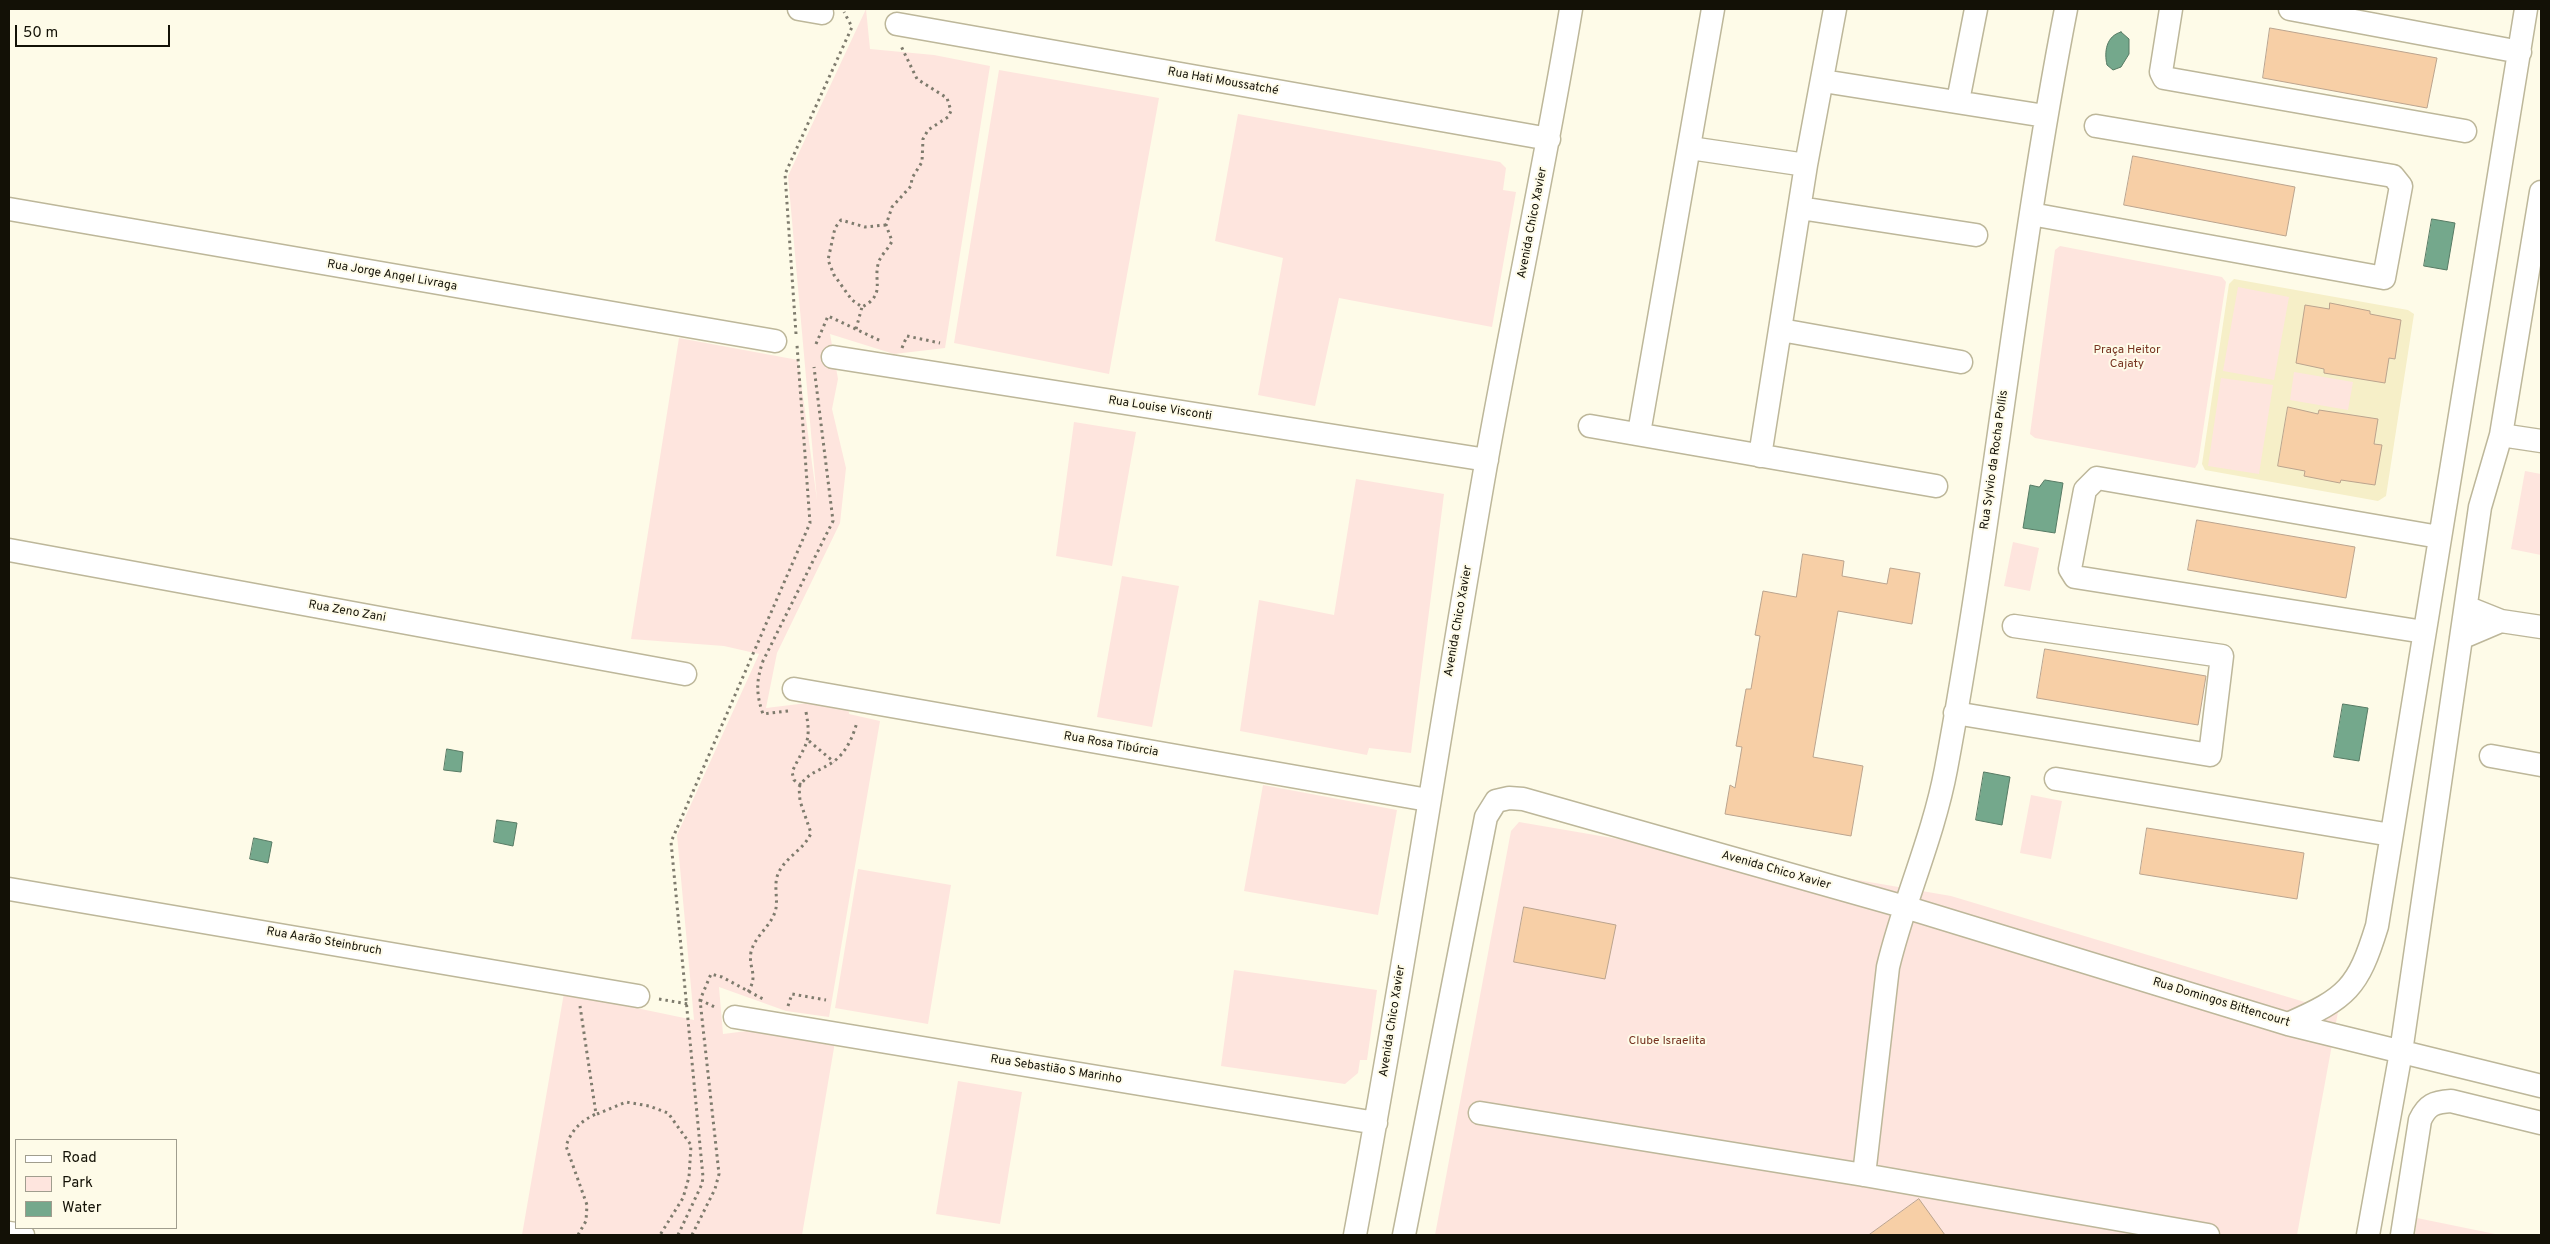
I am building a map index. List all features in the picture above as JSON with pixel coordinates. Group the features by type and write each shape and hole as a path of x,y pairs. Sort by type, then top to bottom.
{"street":[{"path":"799,9 832,11"},
{"name":"Avenida Chico Xavier","path":"1355,1235 1376,1123 1428,800 1487,460 1550,139 1571,9"},
{"path":"1639,433 1714,9"},
{"path":"1760,456 1806,165 1835,9"},
{"path":"1958,101 1976,9"},
{"name":"Rua Sylvio da Rocha Pollis","path":"1864,1175 1888,967 1905,907 1937,809 1955,714 1972,617 2045,116 2066,9"},
{"path":"2171,9 2161,72 2164,78 2465,131"},
{"path":"2290,9 2520,52"},
{"path":"2288,1024 2326,1007 2350,987 2366,961 2377,926 2526,9"},
{"name":"Rua Hati Moussatché","path":"896,24 1550,139"},
{"path":"1823,80 2045,116"},
{"path":"2031,214 2384,278 2401,186 2393,176 2096,126"},
{"path":"1690,148 1806,165"},
{"path":"2368,1235 2401,1052 2480,507 2501,435 2534,282 2541,192"},
{"path":"1800,208 1976,235"},
{"name":"Rua Jorge Angel Livraga","path":"9,209 775,341"},
{"path":"1781,330 1961,362"},
{"name":"Rua Louise Visconti","path":"820,357 1487,460"},
{"path":"1590,426 1936,486"},
{"path":"2501,435 2541,441"},
{"path":"2424,632 2075,577 2070,569 2085,490 2097,478 2439,537"},
{"name":"Rua Zeno Zani","path":"9,550 686,674"},
{"path":"2466,607 2501,620 2541,627"},
{"path":"2462,638 2501,620"},
{"path":"1955,714 2210,755 2222,656 2014,626"},
{"name":"Rua Rosa Tibúrcia","path":"794,689 1428,800"},
{"path":"2491,756 2541,766"},
{"path":"2056,779 2391,835"},
{"name":"Avenida Chico Xavier","path":"1404,1235 1486,817 1496,802 1509,798 1523,799 1905,907"},
{"name":"Rua Aarão Steinbruch","path":"9,889 638,996"},
{"name":"Rua Domingos Bittencourt","path":"1905,907 2288,1024 2541,1086"},
{"name":"Rua Sebastião S Marinho","path":"735,1017 1376,1123"},
{"path":"2402,1235 2420,1120 2426,1109 2435,1102 2451,1101 2541,1123"},
{"path":"1480,1113 1864,1175 2208,1235"},
{"path":"9,1233 23,1235"}],"path":[{"path":"678,1235 702,1184 703,1177 688,1004 671,842 810,523 784,181 785,174 852,27 849,18 832,11"},
{"path":"856,329 862,307 871,302 876,295 879,261 892,241 886,225 892,207 911,186 912,178 922,162 923,138 928,130 948,117 951,111 948,98 917,79 913,73 902,52 896,24"},
{"path":"862,307 852,300 831,270 828,260 835,228 841,220 847,220 865,227 886,225"},
{"path":"801,785 794,780 792,772 809,741 810,733 806,708 763,714 757,696 757,678 763,661 833,521 819,333 828,316 888,345"},
{"path":"896,349 902,349 907,336 940,343"},
{"path":"850,721 866,724"},
{"path":"748,992 754,982 751,952 760,933 775,913 778,874 789,858 806,842 811,833 800,801 801,785 814,770 834,762 845,750 857,722"},
{"path":"809,741 834,762"},
{"path":"692,1235 715,1189 719,1174 700,1000 711,974 722,976 748,992 764,999"},
{"path":"577,986 596,1114"},
{"path":"781,1007 787,1006 792,994 826,1000"},
{"path":"638,996 688,1004"},
{"path":"578,1235 586,1221 587,1205 566,1146 569,1137 582,1120 626,1102 650,1106 668,1113 691,1145 689,1177 683,1198 660,1235"}],"shaded area":[{"path":"2234,279 2408,310 2414,314 2386,496 2378,501 2205,470 2202,464 2229,284"}],"green space":[{"path":"866,9 870,49 934,55 990,66 945,348 894,354 830,334 838,379 832,409 846,468 840,523 777,653 766,708 832,700 848,703 849,714 880,721 829,1017 786,1011 719,987 723,1034 763,1029 835,1042 802,1235 522,1235 564,993 694,1020 677,835 759,654 724,646 631,639 679,338 798,360 817,500 788,176"},
{"path":"999,70 1159,98 1109,374 954,343"},
{"path":"1238,114 1500,162 1506,168 1503,190 1516,192 1492,327 1339,298 1315,406 1258,395 1283,258 1215,241"},
{"name":"Praça Heitor Cajaty","path":"2060,246 2222,277 2226,282 2198,463 2195,468 2035,438 2030,434 2055,250"},
{"path":"2238,287 2289,297 2274,380 2223,371"},
{"path":"2294,372 2353,382 2348,410 2290,400"},
{"path":"2221,378 2273,385 2259,474 2208,466"},
{"path":"1074,422 1136,432 1112,566 1056,556"},
{"path":"2525,471 2541,474 2541,555 2511,549"},
{"path":"1356,479 1444,494 1411,753 1369,748 1367,755 1240,731 1259,600 1334,615"},
{"path":"2013,542 2039,548 2030,591 2004,586"},
{"path":"1122,576 1179,586 1152,727 1097,717"},
{"path":"1263,785 1397,810 1378,915 1244,891"},
{"path":"2031,795 2062,801 2051,859 2020,853"},
{"name":"Clube Israelita","path":"1519,822 1951,896 2338,1012 2297,1235 1435,1235 1511,831"},
{"path":"858,869 951,885 928,1024 835,1008"},
{"path":"1234,970 1377,990 1367,1060 1360,1060 1358,1073 1345,1084 1221,1066"},
{"path":"958,1081 1022,1092 1000,1224 936,1214"},
{"path":"2417,1218 2500,1235 2415,1235"}],"water":[{"path":"2121,32 2129,39 2129,54 2121,67 2113,70 2107,65 2107,45 2112,37"},
{"path":"2432,219 2455,223 2447,270 2424,266"},
{"path":"2045,480 2063,483 2055,533 2023,528 2030,485 2039,487"},
{"path":"2343,704 2368,708 2359,761 2334,757"},
{"path":"447,749 463,752 461,772 444,770"},
{"path":"1984,772 2010,777 2002,825 1976,820"},
{"path":"497,820 517,823 513,846 494,842"},
{"path":"254,838 272,842 268,863 250,859"}],"building":[{"path":"2270,28 2437,58 2427,108 2263,78"},
{"path":"2133,156 2295,187 2286,236 2124,205"},
{"path":"2330,303 2370,311 2370,314 2401,320 2395,359 2389,358 2385,383 2324,373 2324,369 2296,363 2305,305 2329,309"},
{"path":"2288,407 2318,414 2319,410 2378,419 2374,444 2382,445 2375,485 2341,480 2340,483 2304,476 2305,471 2278,466"},
{"path":"2197,520 2355,547 2346,598 2188,570"},
{"path":"1803,554 1844,561 1842,576 1887,584 1890,568 1920,573 1912,624 1838,611 1813,757 1863,766 1851,836 1725,814 1730,785 1735,788 1742,747 1736,746 1746,689 1751,689 1760,636 1755,635 1763,591 1796,597"},
{"path":"2045,649 2206,676 2198,725 2037,698"},
{"path":"2147,828 2304,853 2297,899 2140,874"},
{"path":"1524,907 1616,925 1605,979 1514,962"},
{"path":"1919,1199 1945,1235 1869,1235"}]}
